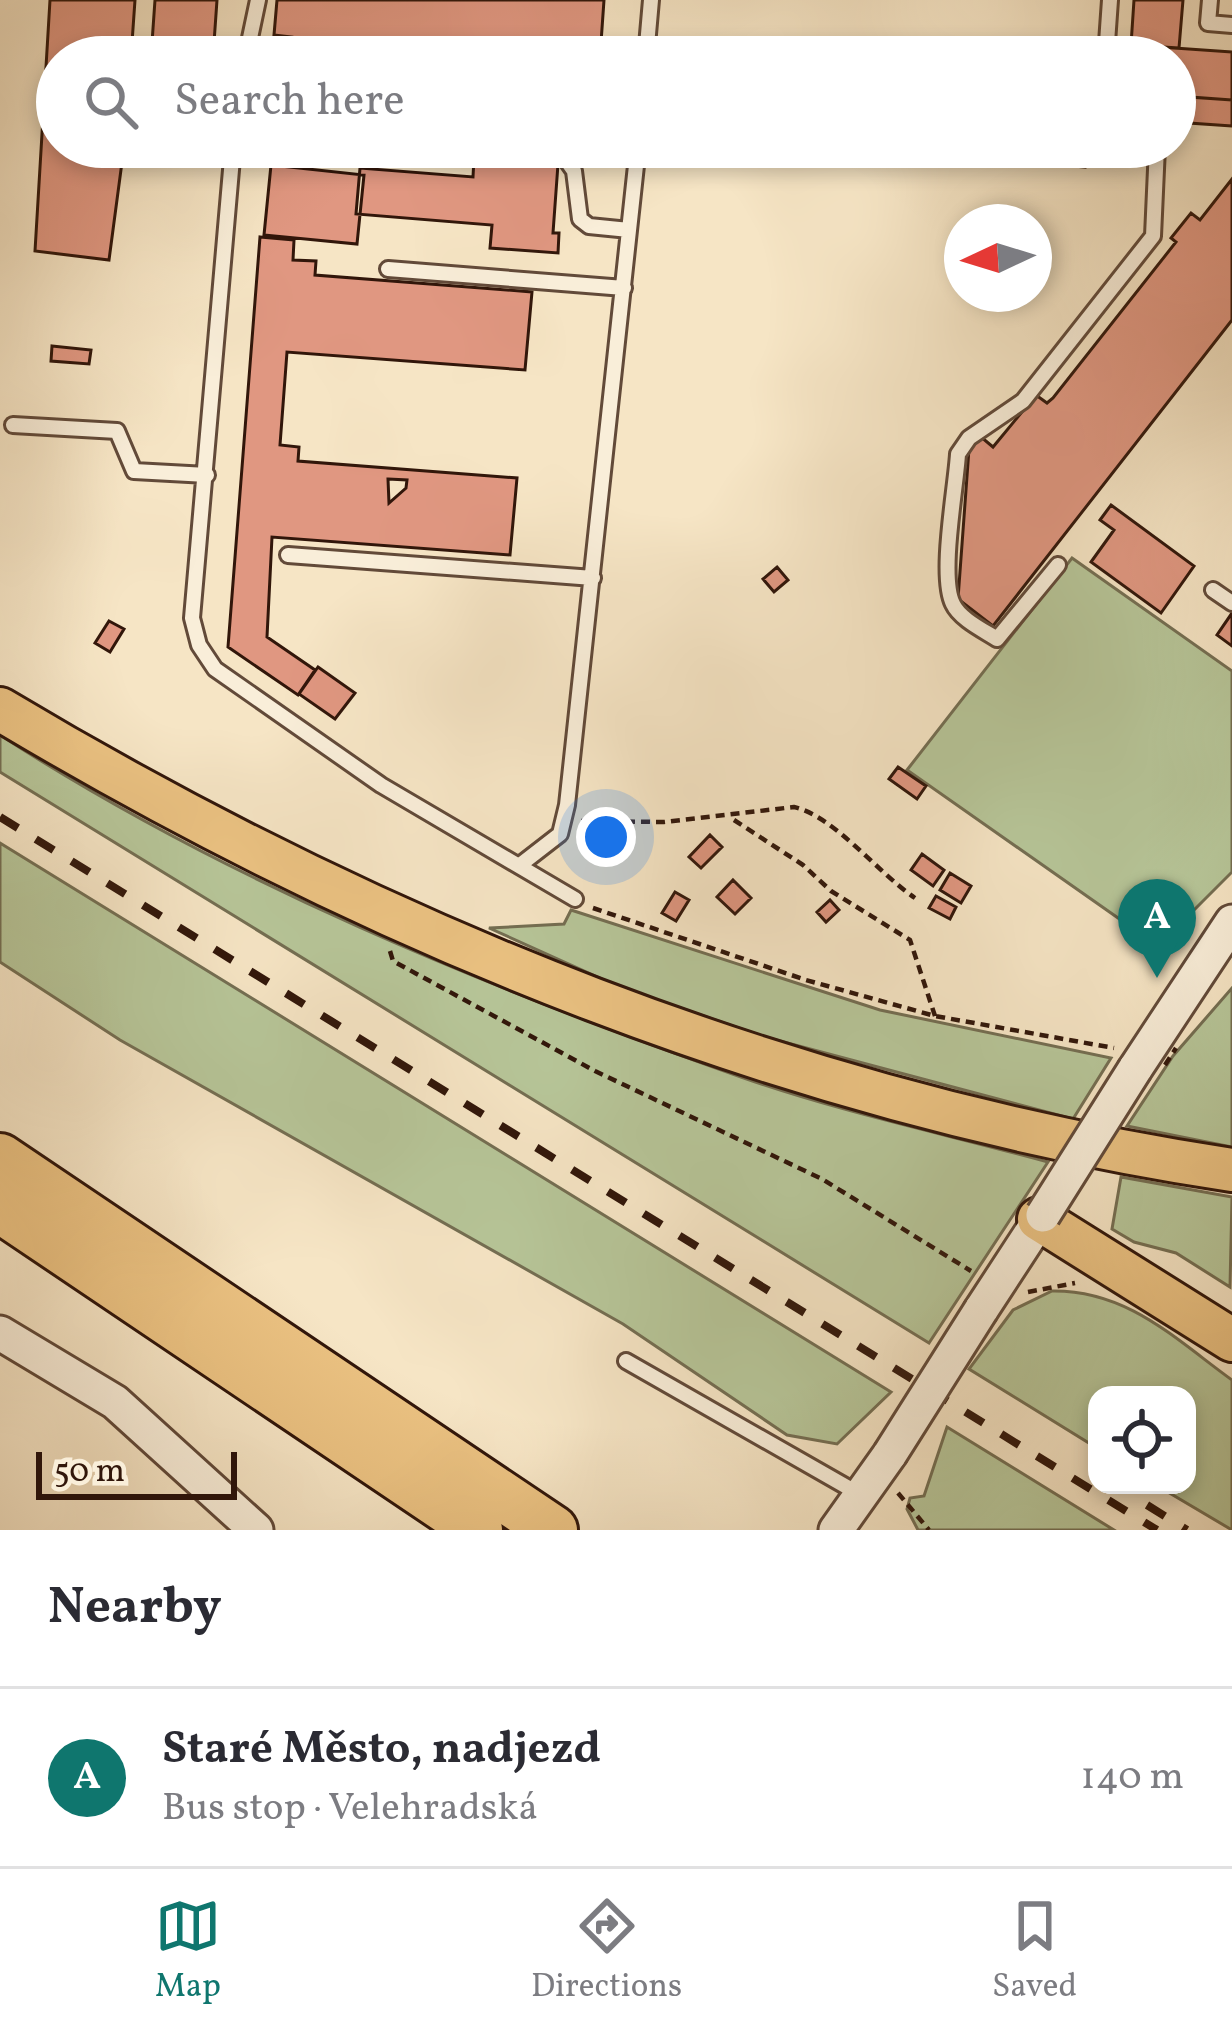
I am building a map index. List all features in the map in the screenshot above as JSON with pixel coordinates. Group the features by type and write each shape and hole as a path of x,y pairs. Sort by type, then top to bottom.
{"highway":[{"path":"0,1158 553,1530"},
{"path":"0,1208 478,1530"}],"main road":[{"path":"0,709 136,791 379,910 574,993 713,1044 848,1085 1096,1148 1232,1170"},
{"path":"1041,1217 1232,1340"}],"street":[{"path":"836,1530 877,1474 1232,922"},
{"path":"0,1333 115,1402 256,1530"}],"lane":[{"path":"250,36 258,0"},
{"path":"648,36 651,0"},
{"path":"1107,36 1110,0"},
{"path":"1210,0 1208,23 1232,25"},
{"path":"231,168 192,618 199,645 215,669 381,785 575,899"},
{"path":"572,168 580,219 589,226 629,230"},
{"path":"520,866 560,834 564,823 636,168"},
{"path":"1058,565 997,639 959,613 951,601 949,579 958,454 969,438 1023,401 1154,236 1156,168"},
{"path":"388,269 624,288"},
{"path":"13,425 117,430 134,471 207,475"},
{"path":"288,555 593,578"},
{"path":"1213,590 1232,603"},
{"path":"626,1360 877,1474"}],"path":[{"path":"564,823 731,817 794,808 812,811 875,869 916,898"},
{"path":"731,817 803,865 831,891 910,940 935,1016"},
{"path":"575,899 611,917 806,980 935,1016 1121,1049 1138,1064"},
{"path":"379,910 393,961 595,1071 822,1179 988,1298 998,1318 1015,1298 1036,1289 1056,1283 1090,1286"},
{"path":"877,1474 929,1530"}],"green space":[{"path":"1072,558 1232,671 1232,872 1158,946 907,770"},
{"path":"0,735 176,838 454,968 778,1090 1048,1162 929,1343 0,772"},
{"path":"0,843 891,1392 837,1444 787,1435 623,1324 120,1040 0,962"},
{"path":"571,910 880,1010 1111,1058 1073,1119 765,1037 622,988 489,928 564,924"},
{"path":"1232,988 1232,1147 1127,1126 1173,1056"},
{"path":"1121,1177 1232,1197 1230,1287 1176,1253 1134,1242 1112,1229"},
{"path":"1052,1291 1104,1299 1148,1319 1232,1380 1232,1530 1171,1494 1196,1494 1196,1386 1088,1386 1088,1442 969,1369 1013,1310"},
{"path":"947,1427 1114,1530 918,1530 907,1509 910,1498 924,1496"}],"building":[{"path":"50,0 135,0 132,36 48,36"},
{"path":"155,0 217,0 214,36 152,36"},
{"path":"277,0 604,0 601,36 274,35"},
{"path":"1134,0 1183,0 1180,36 1132,36"},
{"path":"1196,50 1232,52 1232,100 1196,97"},
{"path":"1196,97 1232,100 1232,126 1196,123"},
{"path":"40,168 121,168 109,260 35,251"},
{"path":"271,168 364,175 357,244 264,235"},
{"path":"360,168 473,177 473,168 558,168 553,233 559,233 558,253 490,248 492,225 356,214"},
{"path":"1232,179 1232,320 993,626 958,599 969,449 980,436 993,447 1036,395 1047,403 1053,398 1176,242 1171,238 1191,213 1200,220"},
{"path":"260,237 294,240 293,260 316,261 315,275 532,292 525,370 287,352 280,445 299,447 298,461 517,478 510,555 272,537 267,637 315,670 298,695 228,647","holes":["388,479 407,480 406,488 389,503"]},
{"path":"52,346 91,350 89,364 51,361"},
{"path":"1111,505 1194,566 1161,613 1091,562 1114,530 1100,520"},
{"path":"777,567 788,580 774,592 763,579"},
{"path":"1232,613 1232,646 1217,635"},
{"path":"109,621 124,629 110,652 95,643"},
{"path":"318,667 355,693 335,719 299,694"},
{"path":"898,767 926,786 917,799 889,779"},
{"path":"710,835 722,847 701,868 689,857"},
{"path":"922,854 944,870 933,886 911,870"},
{"path":"950,873 971,886 961,903 940,890"},
{"path":"733,880 751,898 735,914 717,897"},
{"path":"675,892 689,900 676,921 662,913"},
{"path":"936,896 956,907 950,919 929,908"},
{"path":"830,900 839,910 826,922 817,912"}],"railway":[{"path":"0,817 1157,1530"},
{"path":"1147,1505 1187,1530"}],"place":[{"name":"Staré Město, nadjezd","path":"1157,978"}]}
